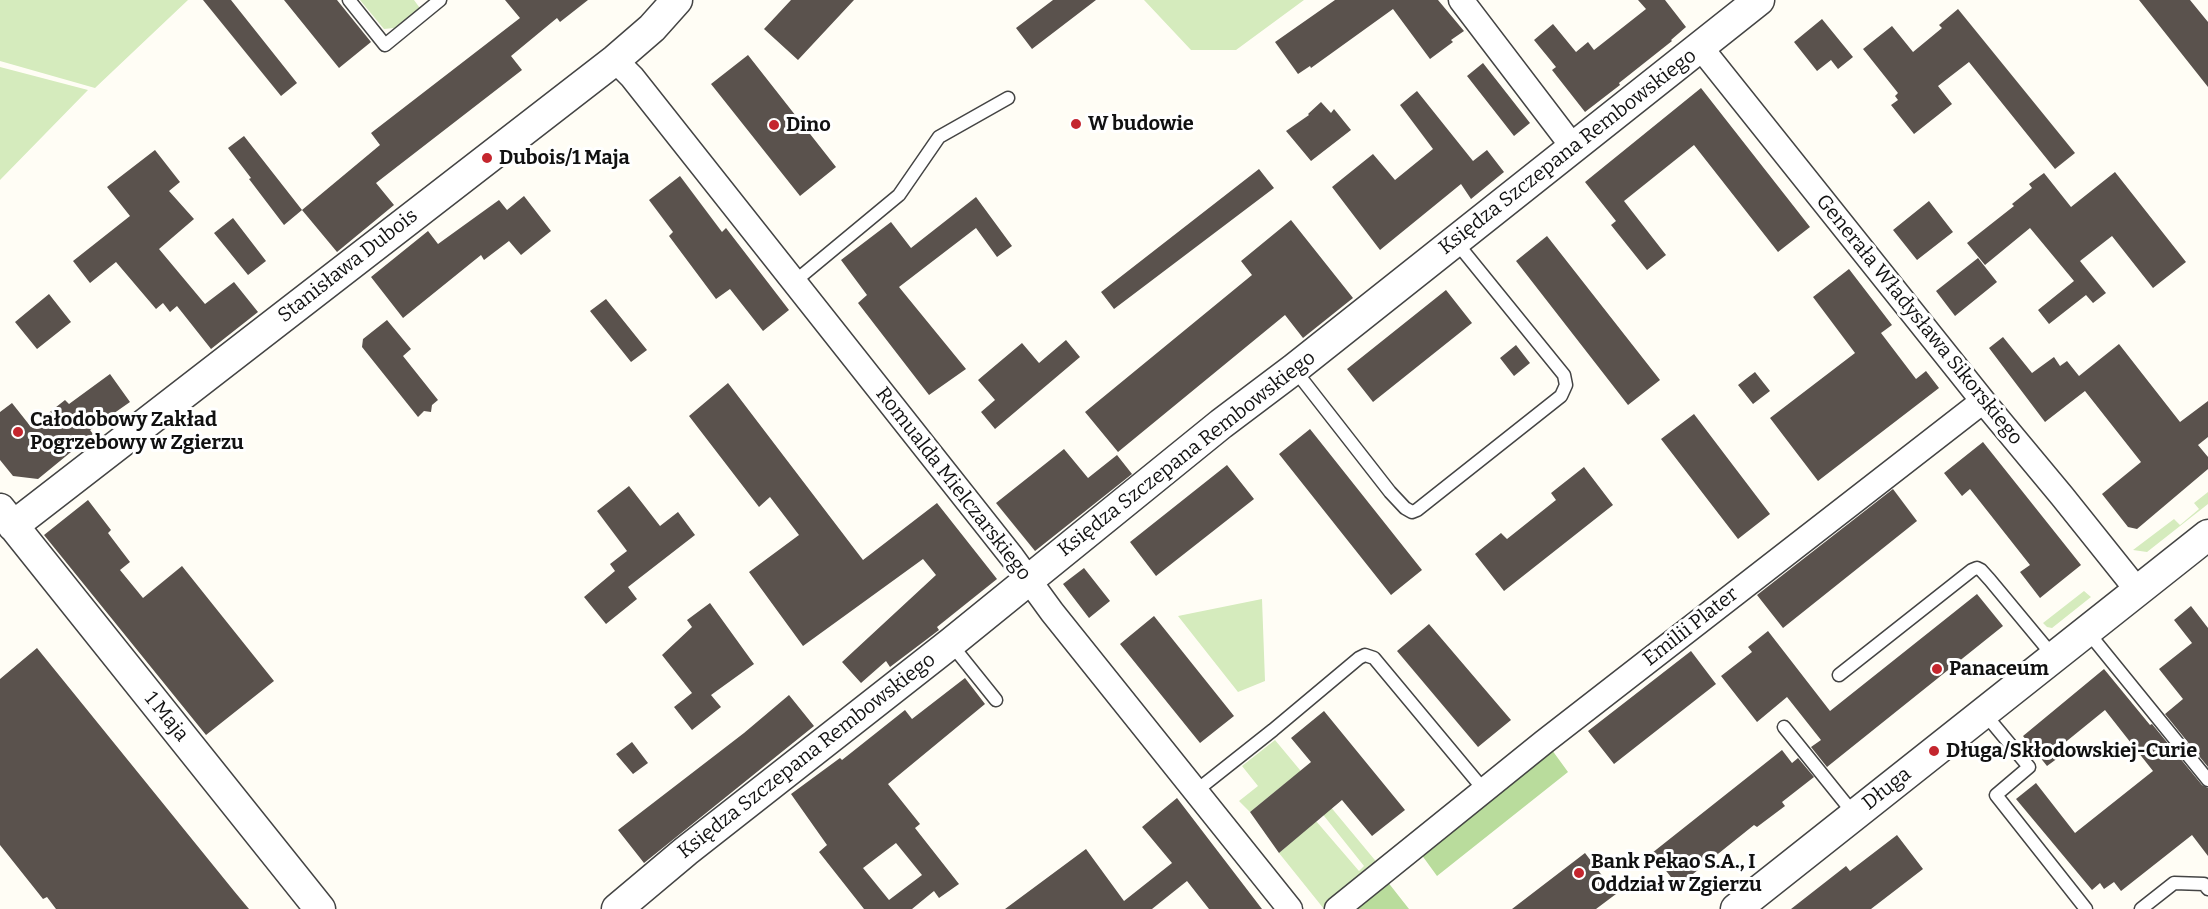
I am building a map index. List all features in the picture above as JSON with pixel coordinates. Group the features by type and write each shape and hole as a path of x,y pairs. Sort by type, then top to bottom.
{"street":[{"name":"Stanisława Dubois","path":"4,517 615,60 652,28 677,0"},
{"path":"1461,0 1573,147"},
{"name":"Księdza Szczepana Rembowskiego","path":"617,909 686,851 951,643 1221,424 1294,369 1759,0"},
{"name":"Generała Władysława Sikorskiego","path":"1701,48 2138,591"},
{"name":"Romualda Mielczarskiego","path":"615,60 794,282 1052,612 1290,909"},
{"name":"Emilii Plater","path":"1337,909 1698,621 1983,401"},
{"name":"1 Maja","path":"4,517 320,909"},
{"name":"Długa","path":"1743,907 1854,814 2208,535"}],"lane":[{"path":"349,0 385,45 440,0"},
{"path":"794,282 899,195 939,137 1008,98"},
{"path":"1294,369 1390,492 1412,512 1561,396 1566,385 1564,375 1455,241"},
{"path":"1839,675 1977,568 1982,570 2054,657"},
{"path":"2087,631 2208,780"},
{"path":"951,643 996,700"},
{"path":"1196,791 1365,655 1374,658 1484,790"},
{"path":"1984,712 2029,767 1996,795 2086,909"},
{"path":"1784,727 1854,814"},
{"path":"2140,909 2174,883 2204,884 2208,889"}],"green space":[{"path":"0,0 188,0 95,88 0,61"},
{"path":"360,0 414,0 422,11 403,27 384,29"},
{"path":"1144,0 1304,0 1236,50 1191,50"},
{"path":"0,67 88,90 0,180"},
{"path":"2208,492 2208,504 2147,552 2133,550 2174,519 2180,525 2199,509 2194,503"},
{"path":"2084,591 2091,597 2052,628 2043,623"},
{"path":"1262,599 1265,681 1238,692 1178,616"},
{"path":"1275,740 1379,865 1324,909 1279,853 1316,821 1359,871 1364,866 1293,777 1250,812 1239,801 1258,786 1242,766"},
{"path":"1552,750 1568,772 1437,876 1421,854"},
{"path":"1387,881 1409,909 1352,909"}],"building":[{"path":"203,0 231,0 297,83 281,96"},
{"path":"284,0 337,0 371,42 339,68"},
{"path":"505,0 588,0 560,22 557,18 511,56 522,70 376,183 394,205 337,252 302,210 380,145 371,133 520,18"},
{"path":"791,0 854,0 798,60 764,29"},
{"path":"1053,0 1096,0 1032,49 1016,28"},
{"path":"1335,0 1438,0 1464,31 1430,59 1393,9 1311,68 1310,66 1298,74 1275,42"},
{"path":"1638,0 1665,0 1686,27 1619,83 1620,85 1585,112 1552,70 1556,67 1534,40 1553,24 1576,52 1588,42 1594,50 1646,9"},
{"path":"2139,0 2190,0 2208,22 2208,87"},
{"path":"1958,9 2075,153 2055,169 1969,62 1938,86 1952,104 1914,134 1891,105 1898,100 1895,96 1898,93 1863,49 1892,26 1913,52 1942,28 1939,25"},
{"path":"1822,19 1853,57 1838,69 1831,60 1817,71 1794,42"},
{"name":"Dino","path":"748,55 836,167 800,196 711,84"},
{"path":"1483,63 1530,123 1514,136 1467,76"},
{"path":"1701,88 1810,227 1778,252 1694,145 1624,201 1666,255 1647,270 1611,225 1616,221 1585,182"},
{"path":"1417,91 1473,161 1487,150 1504,172 1471,199 1461,184 1380,250 1332,187 1373,154 1395,180 1433,149 1400,105"},
{"path":"1321,102 1331,113 1334,109 1351,130 1311,161 1286,131 1309,115"},
{"path":"244,136 302,210 284,225 228,148"},
{"path":"155,150 180,182 169,191 194,219 159,249 205,304 234,282 258,312 211,349 177,306 170,312 163,303 156,309 116,262 90,283 73,261 130,216 107,187"},
{"path":"1259,169 1274,188 1114,309 1101,292"},
{"path":"2115,172 2186,262 2153,288 2112,236 2080,261 2106,293 2093,303 2086,295 2049,324 2038,310 2074,281 2030,228 1985,265 1967,243 2014,206 2012,204 2032,188 2029,184 2044,173 2071,207"},
{"path":"680,176 722,232 726,228 789,310 763,331 730,289 716,299 669,236 673,232 649,200"},
{"path":"524,196 551,231 521,255 509,241 484,260 481,255 403,318 371,277 428,231 438,244 499,200 507,210"},
{"path":"976,197 1012,246 997,257 976,228 899,287 966,369 929,395 858,303 867,295 841,260 891,222 911,248"},
{"path":"1929,201 1953,232 1917,260 1893,230"},
{"path":"233,218 266,261 248,275 214,233"},
{"path":"1291,220 1353,298 1303,338 1285,315 1118,452 1085,412 1252,275 1241,261"},
{"path":"1547,236 1660,380 1628,405 1516,261"},
{"path":"1978,258 1997,282 1955,316 1936,291"},
{"path":"1849,269 1892,325 1881,333 1916,379 1926,371 1939,388 1818,481 1770,418 1855,353 1813,297"},
{"path":"1446,290 1472,323 1373,402 1347,369"},
{"path":"49,294 71,322 37,349 15,322"},
{"path":"606,299 647,350 631,362 590,311"},
{"path":"387,320 411,349 403,356 438,400 432,405 431,412 424,411 418,417 362,347 363,339"},
{"path":"2003,337 2032,373 2054,357 2060,366 2067,361 2079,376 2119,344 2180,422 2208,401 2208,437 2198,445 2208,457 2208,469 2137,529 2128,527 2102,494 2141,462 2085,391 2045,422 1989,348"},
{"path":"1066,340 1080,357 995,429 981,412 995,400 978,380 1022,343 1039,363"},
{"path":"1516,345 1530,363 1514,376 1500,358"},
{"path":"1755,372 1770,391 1753,404 1738,385"},
{"path":"110,374 130,402 90,430 93,434 38,479 13,476 0,460 0,412 12,403 31,427 65,400 69,404"},
{"path":"728,383 863,560 937,503 997,579 937,627 939,630 890,667 886,661 861,683 842,662 936,575 923,559 803,646 749,572 799,535 770,497 759,507 689,416"},
{"path":"1694,414 1770,514 1738,539 1661,439"},
{"path":"1310,429 1422,570 1391,595 1279,454"},
{"path":"1983,442 2081,565 2040,598 2020,572 2030,565 1970,489 1962,496 1944,473"},
{"path":"1064,449 1088,478 1117,455 1132,474 1035,551 996,503"},
{"path":"1227,465 1254,499 1156,576 1130,542"},
{"path":"1584,467 1613,505 1504,591 1475,554 1501,533 1507,539 1556,500 1551,493"},
{"path":"629,486 660,526 678,512 695,535 628,587 637,599 606,624 584,597 615,571 610,564 627,551 597,511"},
{"path":"1893,489 1917,521 1783,628 1757,595"},
{"path":"88,500 111,530 108,533 130,562 120,570 143,598 182,566 274,681 206,735 44,535"},
{"path":"1084,568 1110,601 1089,618 1063,584"},
{"path":"1977,594 2003,626 1827,767 1811,747 1821,740 1787,697 1757,722 1721,676 1752,652 1748,647 1768,631 1830,711"},
{"path":"710,603 754,664 711,695 721,707 692,730 674,707 692,693 662,655 692,627 687,620"},
{"path":"2191,606 2208,628 2208,767 2165,714 2183,699 2159,669 2192,643 2174,620"},
{"path":"1154,616 1234,716 1200,743 1120,644"},
{"path":"1429,624 1511,720 1478,747 1397,651"},
{"path":"37,648 249,909 56,909 47,897 43,899 0,845 0,679"},
{"path":"1691,651 1716,684 1614,764 1588,731"},
{"path":"2104,669 2202,785 2208,788 2208,856 2192,835 2121,891 2114,882 2104,889 2100,883 2092,890 2016,799 2036,783 2075,833 2153,771 2105,710 2057,749 2062,755 2047,766 2023,736"},
{"path":"965,678 985,704 888,784 920,824 915,828 959,884 939,898 934,891 912,909 864,909 819,852 827,845 791,794 840,758 842,760 905,710 912,719","holes":["896,843 922,875 889,900 863,868"]},
{"path":"789,695 814,726 644,863 618,830 744,733"},
{"path":"1324,711 1405,810 1372,836 1342,800 1279,853 1250,812 1311,762 1291,738"},
{"path":"632,742 648,763 633,774 616,754"},
{"path":"1782,750 1792,763 1798,758 1814,777 1782,802 1785,806 1757,827 1754,825 1678,886 1652,853"},
{"path":"1177,798 1262,909 1209,909 1187,881 1152,909 1005,909 1086,849 1124,901 1172,863 1142,827"},
{"path":"1897,835 1923,869 1871,909 1791,909 1846,866 1850,871"},
{"name":"Bank Pekao S.A., I Oddział w Zgierzu","path":"1585,853 1616,894 1596,909 1512,909"}],"place":[{"name":"W budowie","path":"1076,124"},
{"name":"Dino","path":"774,125"},
{"name":"Dubois/1 Maja","path":"487,158"},
{"name":"Całodobowy Zakład Pogrzebowy w Zgierzu","path":"18,432"},
{"name":"Panaceum","path":"1937,669"},
{"name":"Długa/Skłodowskiej-Curie","path":"1934,751"},
{"name":"Bank Pekao S.A., I Oddział w Zgierzu","path":"1579,873"}]}
